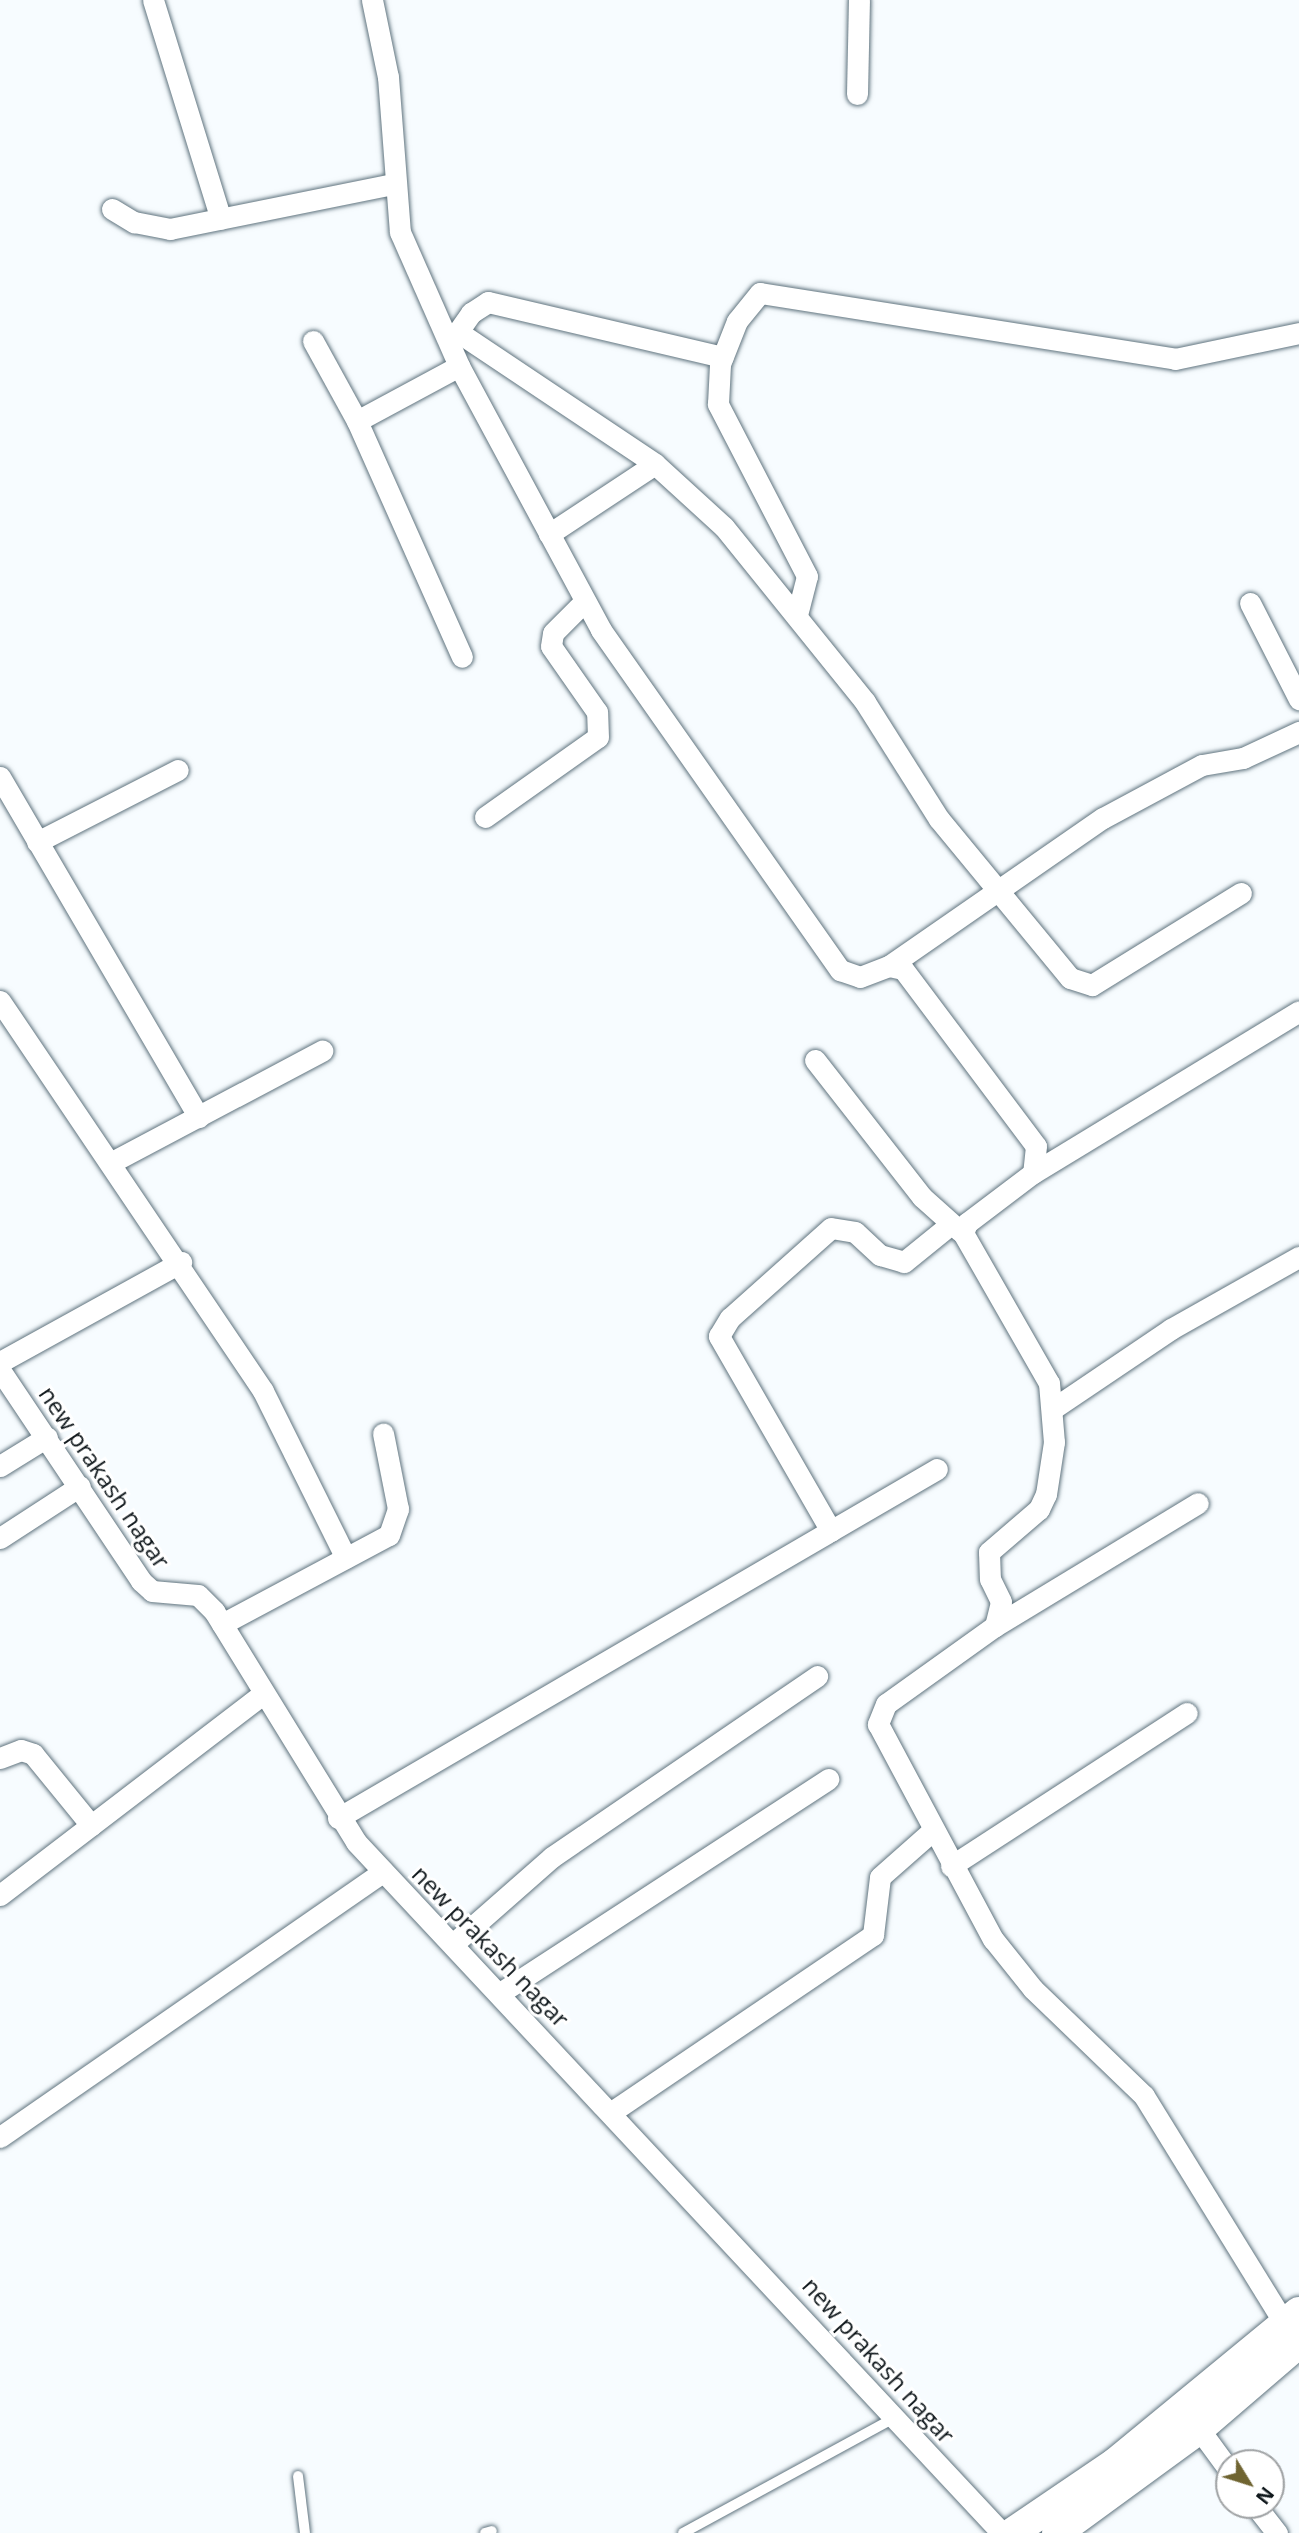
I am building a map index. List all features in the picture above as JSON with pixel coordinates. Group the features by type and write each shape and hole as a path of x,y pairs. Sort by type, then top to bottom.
{"main road":[{"path":"1058,2533 1199,2429 1295,2331"},
{"path":"1012,2533 1115,2463 1295,2331"}],"street":[{"path":"153,0 220,219"},
{"path":"373,0 388,77 393,184 400,232 453,338 459,366 585,601 631,679 840,970 860,977 889,966 1103,818 1202,765 1243,758 1299,732"},
{"path":"857,94 859,0"},
{"path":"112,209 161,228 220,219 393,184"},
{"path":"797,615 807,576 728,430 716,382 723,357 749,302 774,291 1175,359 1299,332"},
{"path":"453,338 488,302 511,304 723,357"},
{"path":"453,338 655,464 724,527 865,702 939,819 1070,978 1092,985 1241,893"},
{"path":"313,341 358,421 462,657"},
{"path":"358,421 459,366"},
{"path":"549,534 655,464"},
{"path":"485,817 598,737 597,712 551,646 553,633 585,601"},
{"path":"1250,603 1299,699"},
{"path":"37,842 178,770"},
{"path":"0,777 199,1117"},
{"path":"889,966 912,979 1029,1133 1038,1162 1033,1173"},
{"path":"0,1001 181,1262 283,1424 346,1558"},
{"path":"831,1531 719,1336 730,1318 831,1228 855,1232 880,1255 904,1262 967,1223 1033,1173 1299,1012"},
{"path":"112,1162 322,1051"},
{"path":"815,1060 889,1157 957,1228 1049,1383 1054,1408 1046,1494 1039,1509 989,1552 990,1579 1001,1602 995,1626"},
{"path":"1054,1408 1171,1329 1299,1257"},
{"path":"0,1362 181,1262"},
{"name":"new prakash nagar","path":"0,1370 141,1581 152,1591 198,1595 222,1624 338,1818 383,1872 613,2110 1003,2533"},
{"path":"222,1624 377,1544 398,1521 383,1433"},
{"path":"0,1466 47,1437"},
{"path":"338,1818 937,1469"},
{"path":"0,1538 80,1486"},
{"path":"1198,1503 995,1626 879,1713 882,1737 951,1866 1010,1963 1144,2096 1295,2331"},
{"path":"453,1944 552,1857 817,1676"},
{"path":"0,1895 263,1694"},
{"path":"951,1866 1187,1713"},
{"path":"0,1758 21,1750 33,1754 91,1825"},
{"path":"500,1993 828,1779"},
{"path":"613,2110 856,1951 873,1935 880,1877 932,1831"},
{"path":"0,2137 383,1872"},
{"path":"1199,2429 1215,2451"},
{"path":"1266,2519 1277,2533"}],"lane":[{"path":"683,2533 896,2417"},
{"path":"299,2476 305,2533"}]}
